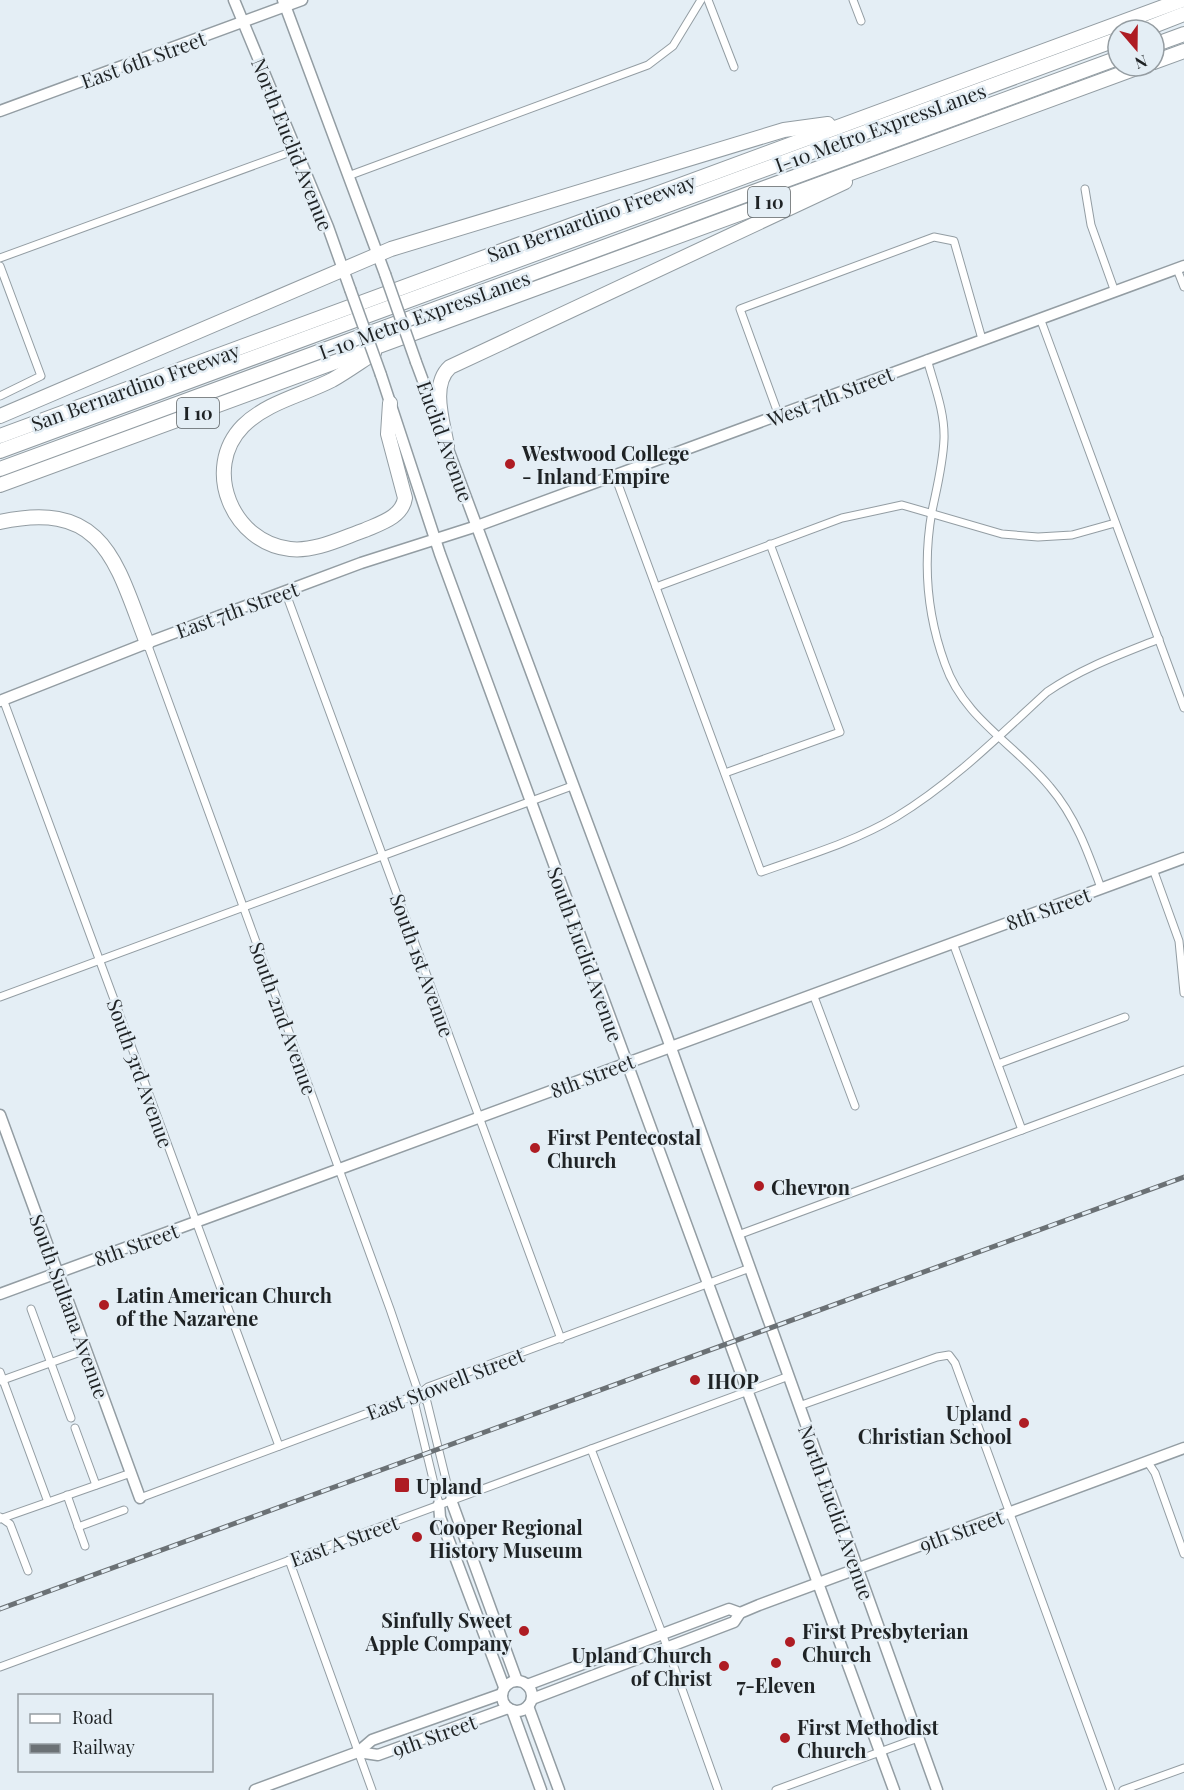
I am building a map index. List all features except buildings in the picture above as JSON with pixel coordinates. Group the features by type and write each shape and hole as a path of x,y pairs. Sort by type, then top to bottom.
{"highway":[{"name":"San Bernardino Freeway","path":"0,436 1182,0"},
{"path":"1166,21 1184,14"},
{"path":"1166,41 1184,34"},
{"name":"I-10 Metro ExpressLanes","path":"0,452 1106,43"},
{"path":"1166,58 1184,51"},
{"name":"I-10 Metro ExpressLanes","path":"0,469 1106,62"},
{"name":"I 10","path":"0,485 1109,78"},
{"path":"0,416 377,254 784,130 854,121"},
{"path":"447,446 440,390 442,375 450,367 779,214 905,152"},
{"path":"390,403 388,434 405,498 402,507 393,517 343,538 299,550 268,544 241,523 232,508 224,483 226,453 236,434 254,416 331,380 396,339"},
{"path":"0,522 27,517 57,518 80,527 98,539 116,564 147,643"}],"street":[{"name":"North Euclid Avenue","path":"234,0 350,289"},
{"name":"East 6th Street","path":"0,111 243,22 284,3 302,0"},
{"path":"348,176 648,66 673,46 701,0"},
{"path":"708,0 734,67"},
{"path":"853,0 861,21"},
{"name":"North Euclid Avenue","path":"284,3 385,274"},
{"path":"0,258 296,150"},
{"path":"1085,189 1091,225 1115,292"},
{"path":"779,416 740,309 934,237 942,237 954,241 982,339"},
{"path":"0,266 41,376 0,396"},
{"path":"1181,268 1184,287"},
{"name":"West 7th Street","path":"477,526 779,416 927,359 1181,268"},
{"name":"Euclid Avenue","path":"385,274 572,786"},
{"name":"Euclid Avenue","path":"350,289 466,623"},
{"path":"1040,318 1184,708"},
{"path":"927,359 941,409 944,437 942,463 927,550 927,579 936,636 945,666 965,704 998,738 1028,762 1051,787 1083,838 1101,888"},
{"path":"615,476 761,872 852,838 894,818 941,787 1047,692 1066,679 1086,668 1158,639"},
{"path":"656,587 842,518 874,509 902,505 1002,534 1038,537 1072,535 1115,523"},
{"name":"East 7th Street","path":"2,700 285,591 477,526"},
{"path":"725,773 840,732 770,544"},
{"name":"South 1st Avenue","path":"285,591 561,1339"},
{"name":"South Euclid Avenue","path":"466,623 706,1285"},
{"name":"South 2nd Avenue","path":"147,643 419,1394 427,1402 451,1500"},
{"name":"South 3rd Avenue","path":"2,700 279,1446"},
{"path":"0,997 572,786 670,1046 750,1268"},
{"name":"8th Street","path":"0,1294 1184,858"},
{"path":"1153,869 1179,941 1184,993"},
{"path":"953,943 1022,1130"},
{"path":"813,994 855,1106"},
{"path":"998,1064 1125,1017"},
{"path":"738,1235 1184,1070"},
{"name":"South Sultana Avenue","path":"0,1115 140,1498"},
{"name":"North Euclid Avenue","path":"750,1268 937,1790"},
{"name":"East Stowell Street","path":"140,1498 419,1394 428,1387 750,1268"},
{"path":"706,1285 894,1790"},
{"path":"31,1309 71,1418"},
{"path":"48,1502 1,1378 86,1350"},
{"path":"800,1406 928,1360 949,1355 955,1363 1112,1790"},
{"name":"East A Street","path":"0,1667 789,1376"},
{"name":"South 2nd Avenue","path":"419,1394 415,1404 439,1504"},
{"path":"75,1428 96,1485"},
{"name":"9th Street","path":"530,1702 734,1622 740,1613 1184,1448"},
{"path":"591,1449 668,1648 718,1790"},
{"path":"1147,1461 1155,1473 1184,1554"},
{"path":"0,1518 130,1473"},
{"path":"67,1495 85,1546"},
{"path":"451,1500 522,1683 531,1691 530,1702 559,1790"},
{"path":"439,1504 441,1517 503,1690 502,1701 510,1709 541,1790"},
{"path":"78,1527 124,1510"},
{"path":"0,1518 10,1524 28,1571"},
{"path":"289,1560 372,1790"},
{"name":"9th Street","path":"522,1683 729,1609 740,1613"},
{"path":"503,1690 522,1683"},
{"name":"9th Street","path":"255,1790 358,1752 372,1740 503,1690"},
{"path":"510,1709 520,1711 530,1702"},
{"name":"9th Street","path":"358,1752 378,1755 510,1709"},
{"path":"776,1790 918,1738"},
{"path":"1124,1790 1184,1768"}],"railway":[{"path":"0,1609 1184,1177"}],"place":[{"name":"Westwood College - Inland Empire","path":"510,464"},
{"name":"First Pentecostal Church","path":"535,1148"},
{"name":"Chevron","path":"759,1186"},
{"name":"Latin American Church of the Nazarene","path":"104,1305"},
{"name":"IHOP","path":"695,1380"},
{"name":"Upland Christian School","path":"1024,1423"},
{"name":"Upland","path":"402,1485"},
{"name":"Cooper Regional History Museum","path":"417,1537"},
{"name":"Sinfully Sweet Apple Company","path":"524,1631"},
{"name":"First Presbyterian Church","path":"790,1642"},
{"name":"7-Eleven","path":"776,1663"},
{"name":"Upland Church of Christ","path":"724,1666"},
{"name":"First Methodist Church","path":"785,1738"}]}
